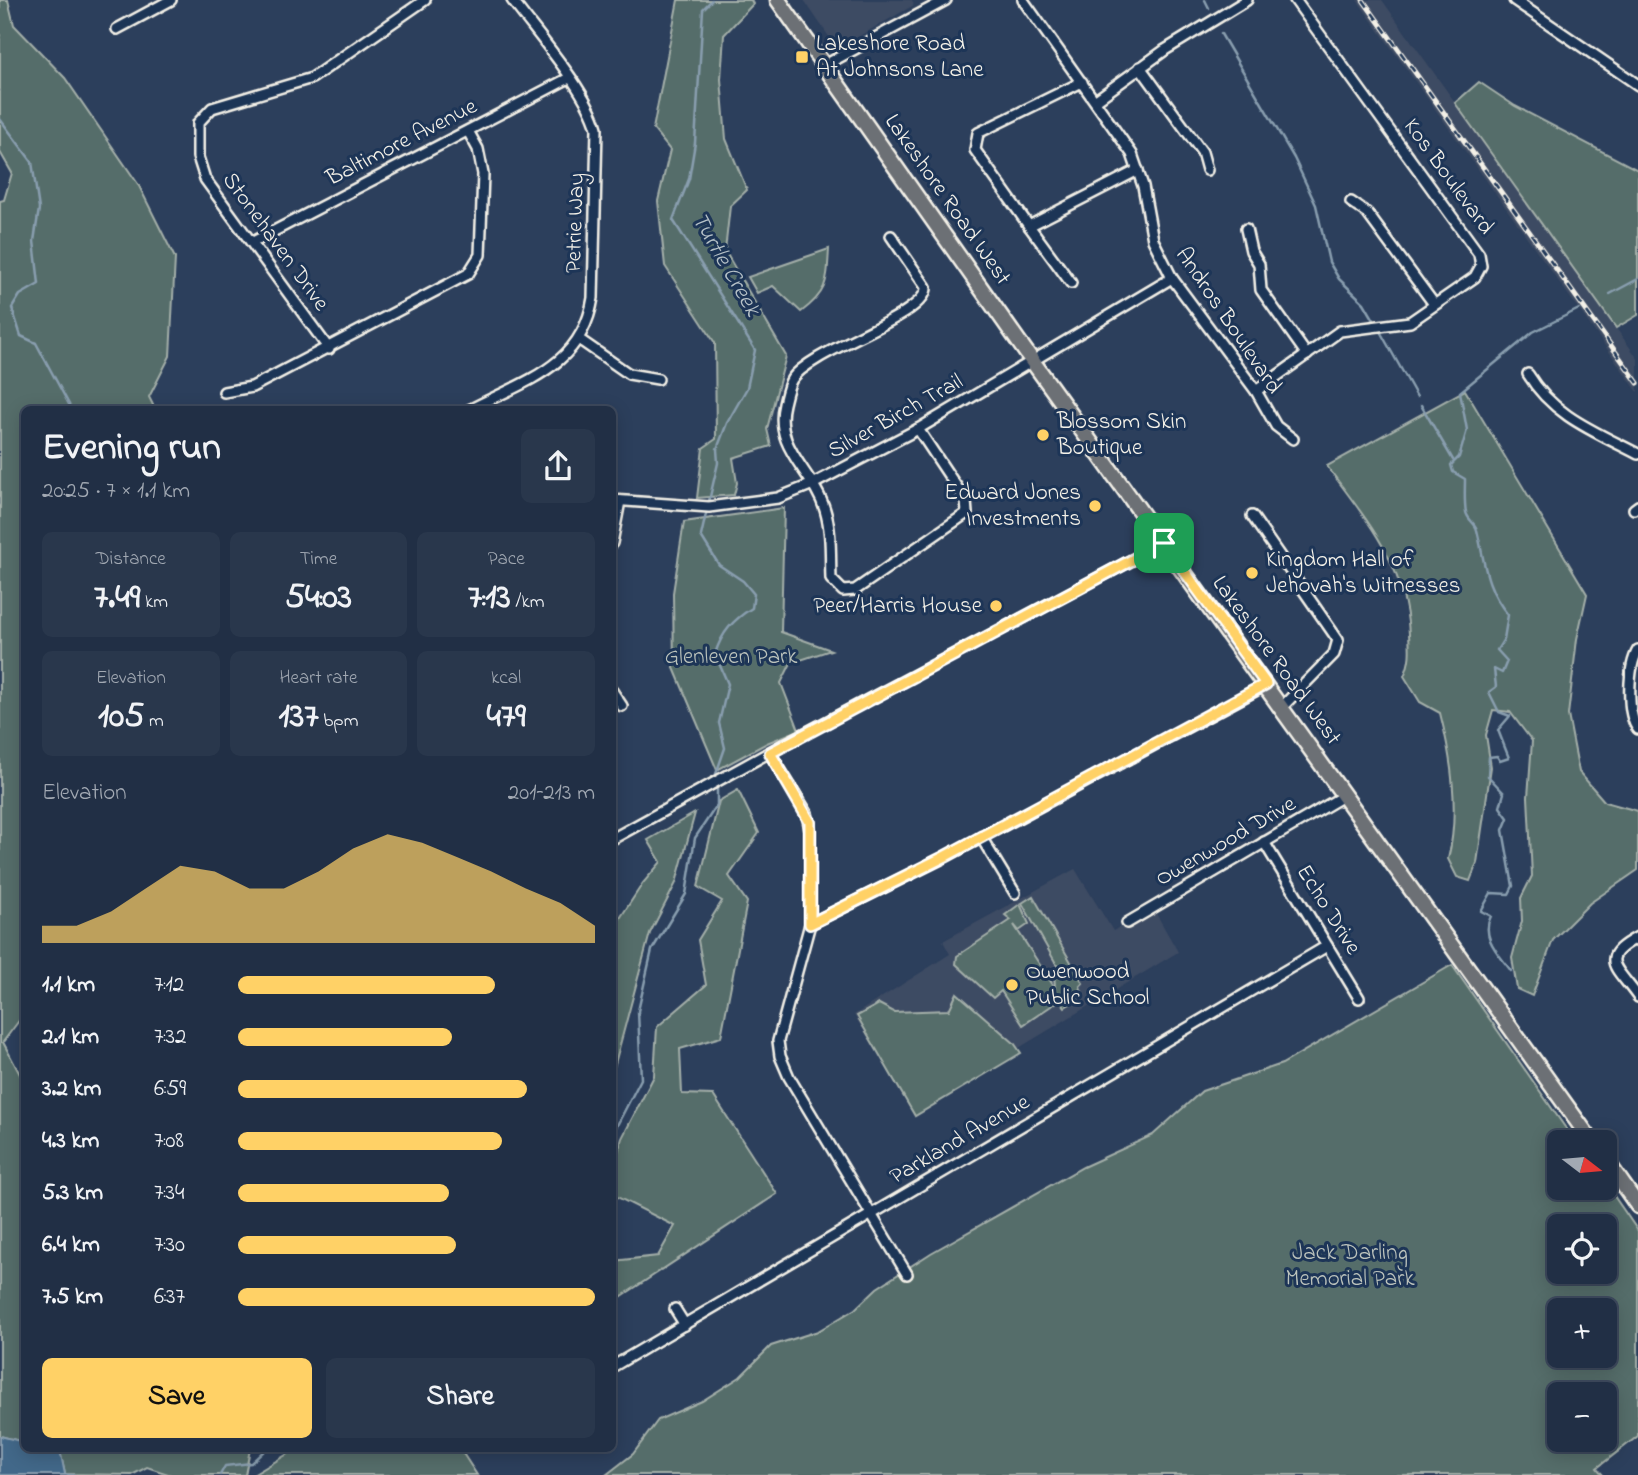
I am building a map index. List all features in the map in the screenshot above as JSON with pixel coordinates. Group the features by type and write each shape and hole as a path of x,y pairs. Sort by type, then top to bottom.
{"main road":[{"name":"Lakeshore Road West","path":"778,0 1032,362 1266,684 1584,1130"},
{"path":"1617,1176 1638,1206"}],"street":[{"path":"117,29 171,0"},
{"name":"Stonehaven Drive","path":"330,349 201,169 197,131 203,114 212,108 312,78 425,0"},
{"name":"Petrie Way","path":"477,406 561,361 580,340 590,318 593,298 599,141 594,116 512,0"},
{"path":"825,65 946,0"},
{"name":"Andros Boulevard","path":"1023,0 1124,140 1138,170 1153,240 1172,278 1256,391 1276,426 1293,439"},
{"path":"1096,100 1140,67 1247,0"},
{"name":"Kos Boulevard","path":"1256,391 1340,331 1410,323 1475,277 1481,266 1479,254 1295,0"},
{"path":"1514,0 1638,85"},
{"path":"1140,67 1202,152 1207,170"},
{"name":"Baltimore Avenue","path":"253,242 569,78"},
{"path":"1071,284 975,150 975,138 978,133 1082,82"},
{"path":"224,392 252,387 330,349 461,279 476,265 480,255 483,174 481,159 468,131"},
{"path":"1029,226 1138,170"},
{"path":"1351,202 1367,213 1434,304"},
{"path":"1246,229 1251,251 1259,264 1261,290 1307,355"},
{"path":"891,236 926,287 924,298 909,310 813,359 792,379 779,421 783,439 813,484 825,508 831,534 831,579 843,591 855,590 967,513 966,501 918,429"},
{"name":"Silver Birch Trail","path":"616,500 685,508 778,498 813,484 918,429 1172,278"},
{"path":"580,340 629,374 658,379"},
{"path":"1528,374 1536,388 1560,412 1638,454"},
{"path":"1252,516 1338,640 1334,654 1282,707"},
{"path":"616,837 1164,543"},
{"path":"1638,650 1630,679 1633,722 1638,729"},
{"path":"810,924 981,837 1266,684"},
{"path":"616,697 622,706"},
{"path":"770,753 810,822 810,924 778,1041 780,1056 789,1077 907,1274"},
{"name":"Owenwood Drive","path":"1127,923 1345,795"},
{"path":"981,837 1015,893"},
{"name":"Echo Drive","path":"1264,842 1359,998"},
{"path":"1638,937 1616,949 1613,955 1614,962 1638,997"},
{"name":"Parkland Avenue","path":"616,1365 1327,946"},
{"path":"675,1308 685,1325"}],"shaded area":[{"path":"804,0 912,0 914,5 840,47 834,44"},
{"path":"1357,0 1382,0 1638,359 1638,392"},
{"name":"Owenwood Public School","path":"1075,869 1113,931 1153,908 1178,952 914,1111 854,1015 950,954 943,941"},
{"path":"0,1436 21,1441 21,1452 60,1452 65,1474 74,1475 0,1475"}],"green space":[{"path":"0,0 8,0 14,25 65,78 138,184 175,258 170,356 149,397 154,406 21,406 21,1018 3,1042 21,1076 21,1441 0,1436 0,201 4,200 12,173 0,152"},
{"path":"678,0 751,0 753,4 724,35 721,79 726,139 747,190 730,206 725,251 786,356 767,429 771,446 733,458 737,483 734,495 697,498 703,448 716,439 715,343 665,266 658,201 670,150 653,129"},
{"path":"1479,82 1515,106 1638,170 1638,315 1616,328 1455,103"},
{"path":"829,249 828,270 821,292 801,312 773,286 757,293 748,277"},
{"path":"1465,390 1587,594 1577,639 1568,715 1579,772 1605,802 1638,811 1638,870 1590,903 1553,940 1532,996 1517,989 1512,958 1522,921 1521,898 1532,876 1528,797 1532,741 1510,712 1493,710 1486,735 1491,767 1477,863 1470,881 1457,877 1448,859 1454,805 1448,749 1440,713 1420,702 1404,676 1410,645 1400,586 1382,544 1327,466"},
{"name":"Glenleven Park","path":"784,508 781,632 831,650 791,663 781,683 799,730 767,743 717,770 674,668 673,593 684,522"},
{"path":"738,790 759,833 729,876 747,902 721,1037 680,1049 682,1094 713,1095 777,1194 616,1300 616,1261 658,1256 675,1226 616,1196 616,1159 622,1138 654,1076 657,1027 706,985 698,940 722,901 698,887 719,801"},
{"path":"695,813 676,883 650,933 616,1060 616,924 643,883 661,862 648,840"},
{"path":"1033,896 1083,983 1080,986 1083,996 1065,1007 1060,1000 1023,1025 1001,991 993,998 956,964 957,956 1011,920 1005,915 1020,904 1029,924 1019,931 1014,925 1055,988 1054,971 1058,967 1022,903"},
{"name":"Jack Darling Memorial Park","path":"1452,965 1567,1130 1547,1130 1547,1200 1617,1200 1638,1231 1638,1436 1597,1468 1603,1475 606,1475 633,1454 658,1420 702,1401 740,1377 771,1346 818,1331 855,1309 877,1288 931,1253 1083,1167 1153,1135 1202,1091 1282,1064"},
{"path":"957,993 1014,1043 1021,1053 915,1116 857,1016 879,1004 894,1012 949,1010"},
{"path":"60,1452 249,1452 245,1475 171,1475 147,1467 132,1475 65,1474"},
{"path":"291,1452 462,1452 477,1475 253,1475"}],"waterway":[{"name":"Turtle Creek","path":"709,501 718,463 717,449 727,423 747,388 755,350 673,220 689,179 695,143 703,9 712,0"},
{"path":"1205,0 1209,8"},
{"path":"1221,34 1294,158 1316,205 1329,262 1339,279 1364,303 1374,320"},
{"path":"0,119 32,162 39,209 34,241 39,284 20,295 12,308 21,336 36,343 70,406"},
{"path":"1610,294 1638,279"},
{"path":"1511,971 1489,938 1488,924 1491,916 1481,911 1491,893 1509,894 1513,886 1503,830 1508,818 1500,807 1504,793 1488,776 1489,757 1497,756 1500,761 1509,758 1498,730 1510,716 1499,712 1489,692 1496,687 1494,669 1502,673 1507,661 1497,650 1504,639 1508,615 1494,594 1476,528 1467,515 1465,479 1453,472 1451,465 1459,457 1467,430 1460,392 1533,332 1579,309"},
{"path":"1381,333 1417,397"},
{"path":"1421,405 1453,460"},
{"name":"Turtle Creek","path":"706,514 701,536 719,565 743,581 754,594 752,608 729,627 715,654 728,684 719,723 725,748 716,774"},
{"name":"Turtle Creek","path":"616,1127 641,1079 638,1011 652,950 686,894 695,838 717,805 717,789"},
{"name":"Turtle Creek","path":"220,1475 225,1466 251,1463 263,1452"}],"railway":[{"path":"1363,0 1638,383"}],"place":[{"name":"Lakeshore Road At Johnsons Lane","path":"802,57"},
{"name":"Blossom Skin Boutique","path":"1043,435"},
{"name":"Edward Jones Investments","path":"1095,506"},
{"name":"Kingdom Hall of Jehovah's Witnesses","path":"1252,573"},
{"name":"Peer/Harris House","path":"996,606"},
{"name":"Owenwood Public School","path":"1012,985"}],"route":[{"path":"1164,543 1266,684 944,857 810,924 810,822 770,753 1164,543"}]}
